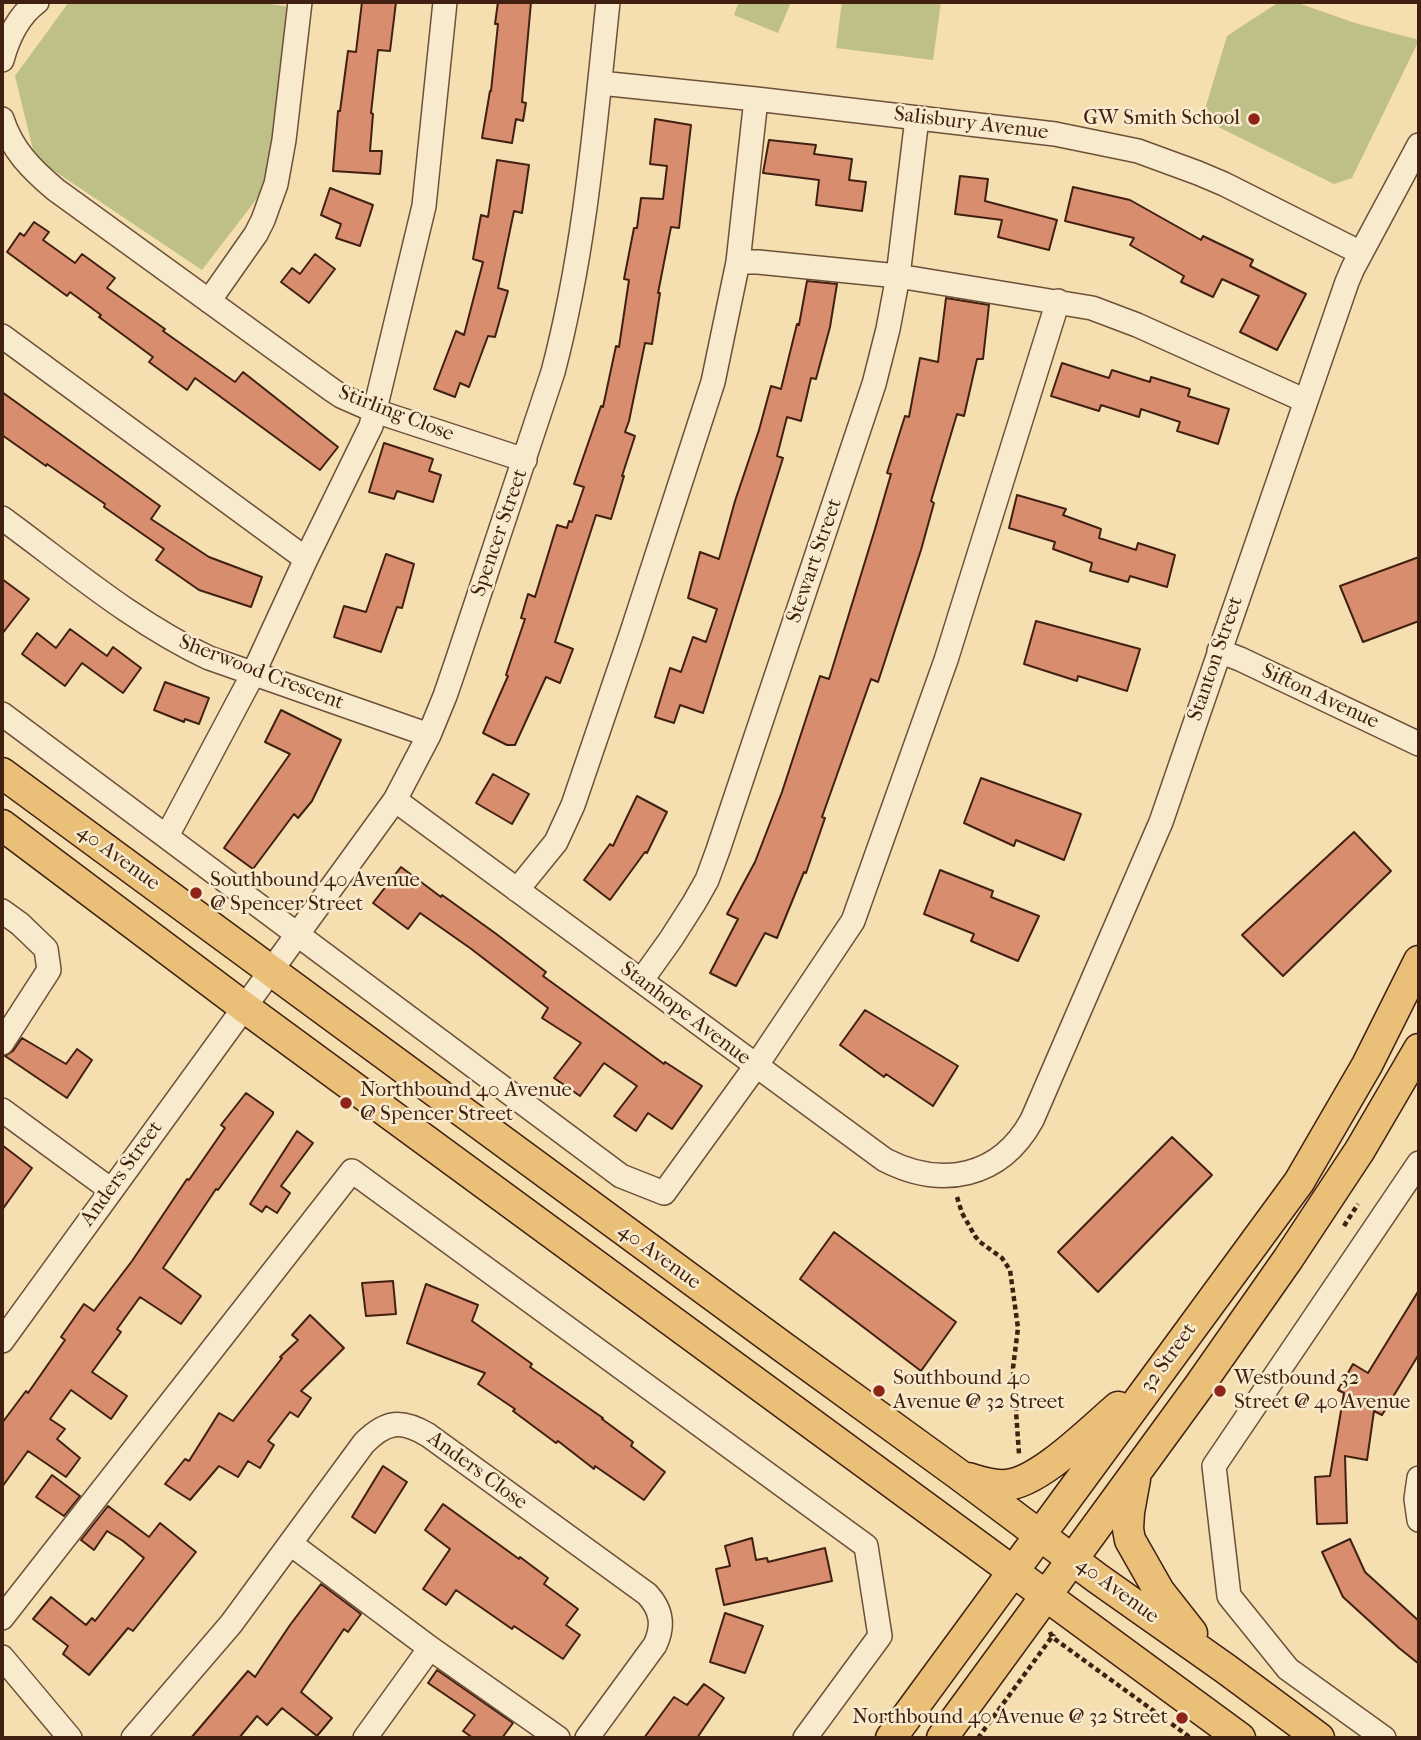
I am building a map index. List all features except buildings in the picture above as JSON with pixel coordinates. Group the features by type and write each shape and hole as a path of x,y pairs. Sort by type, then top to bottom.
{"main road":[{"name":"40 Avenue","path":"2,773 783,1348 1319,1738"},
{"name":"40 Avenue","path":"2,825 244,1007 1240,1738"},
{"name":"32 Street","path":"891,1738 1299,1182 1367,1065 1419,961"},
{"name":"32 Street","path":"942,1738 1289,1259 1360,1150 1419,1049"},
{"path":"958,1474 979,1482 1007,1485 1031,1477 1060,1457 1156,1375"},
{"path":"1137,1470 1129,1512 1130,1540 1159,1591 1185,1627 1226,1669"}],"street":[{"path":"2,60 16,25 37,2"},
{"path":"209,301 252,241 271,201 284,140 299,2"},
{"path":"167,836 253,674 306,559 369,433 424,206 445,2"},
{"name":"Spencer Street","path":"244,1007 395,800 429,735 445,696 525,460 553,372 566,319 580,250 608,2"},
{"name":"Salisbury Avenue","path":"600,83 1055,134 1138,151 1224,184 1361,253"},
{"path":"517,890 556,842 573,805 713,382 738,262 756,99"},
{"name":"Stewart Street","path":"641,981 671,939 707,880 874,384 898,276 917,118"},
{"name":"Stirling Close","path":"2,119 15,148 26,164 41,178 341,396 375,411 525,460"},
{"name":"Stanton Street","path":"993,1162 1017,1143 1032,1120 1156,835 1347,282 1419,145"},
{"path":"738,262 898,276 1092,307 1306,401"},
{"path":"2,714 621,1176 664,1193 756,1066 853,920 946,660 1058,301"},
{"path":"2,337 306,559"},
{"name":"Sherwood Crescent","path":"2,518 163,635 209,658 429,735"},
{"name":"Sifton Avenue","path":"1219,652 1240,659 1419,744"},
{"name":"Stanhope Avenue","path":"395,800 872,1152 898,1167 924,1175 953,1176 968,1173 993,1162"},
{"path":"2,911 46,949 49,970 2,1043"},
{"name":"Anders Street","path":"2,1341 244,1007"},
{"path":"2,1110 111,1189"},
{"path":"1384,1738 1288,1669 1228,1596 1214,1465 1419,1163"},
{"path":"2,1618 352,1171 866,1546 880,1636 805,1738"},
{"name":"Anders Close","path":"133,1738 231,1624 364,1443 391,1424 404,1424 428,1436 647,1594 658,1608 661,1625 655,1645 587,1738"},
{"path":"1418,1517 1416,1499 1419,1478"},
{"path":"291,1544 430,1648 558,1738"},
{"path":"365,1738 430,1648"},
{"path":"2,1657 70,1738"}],"path":[{"path":"956,1192 962,1213 975,1236 1002,1258 1010,1270 1018,1328 1013,1368 1018,1431"},
{"path":"978,1738 1070,1613"}],"green space":[{"path":"69,2 258,2 290,7 265,188 202,270 35,158 15,76"},
{"path":"739,2 791,2 778,33 734,15"},
{"path":"842,2 941,2 933,60 836,48"},
{"path":"1279,2 1295,2 1355,23 1419,40 1352,178 1334,184 1202,119 1227,36"}],"place":[{"name":"GW Smith School","path":"1254,119"},
{"name":"Southbound 40 Avenue @ Spencer Street","path":"196,893"},
{"name":"Northbound 40 Avenue @ Spencer Street","path":"346,1103"},
{"name":"Southbound 40 Avenue @ 32 Street","path":"879,1391"},
{"name":"Westbound 32 Street @ 40 Avenue","path":"1220,1391"},
{"name":"Northbound 40 Avenue @ 32 Street","path":"1182,1718"}]}
